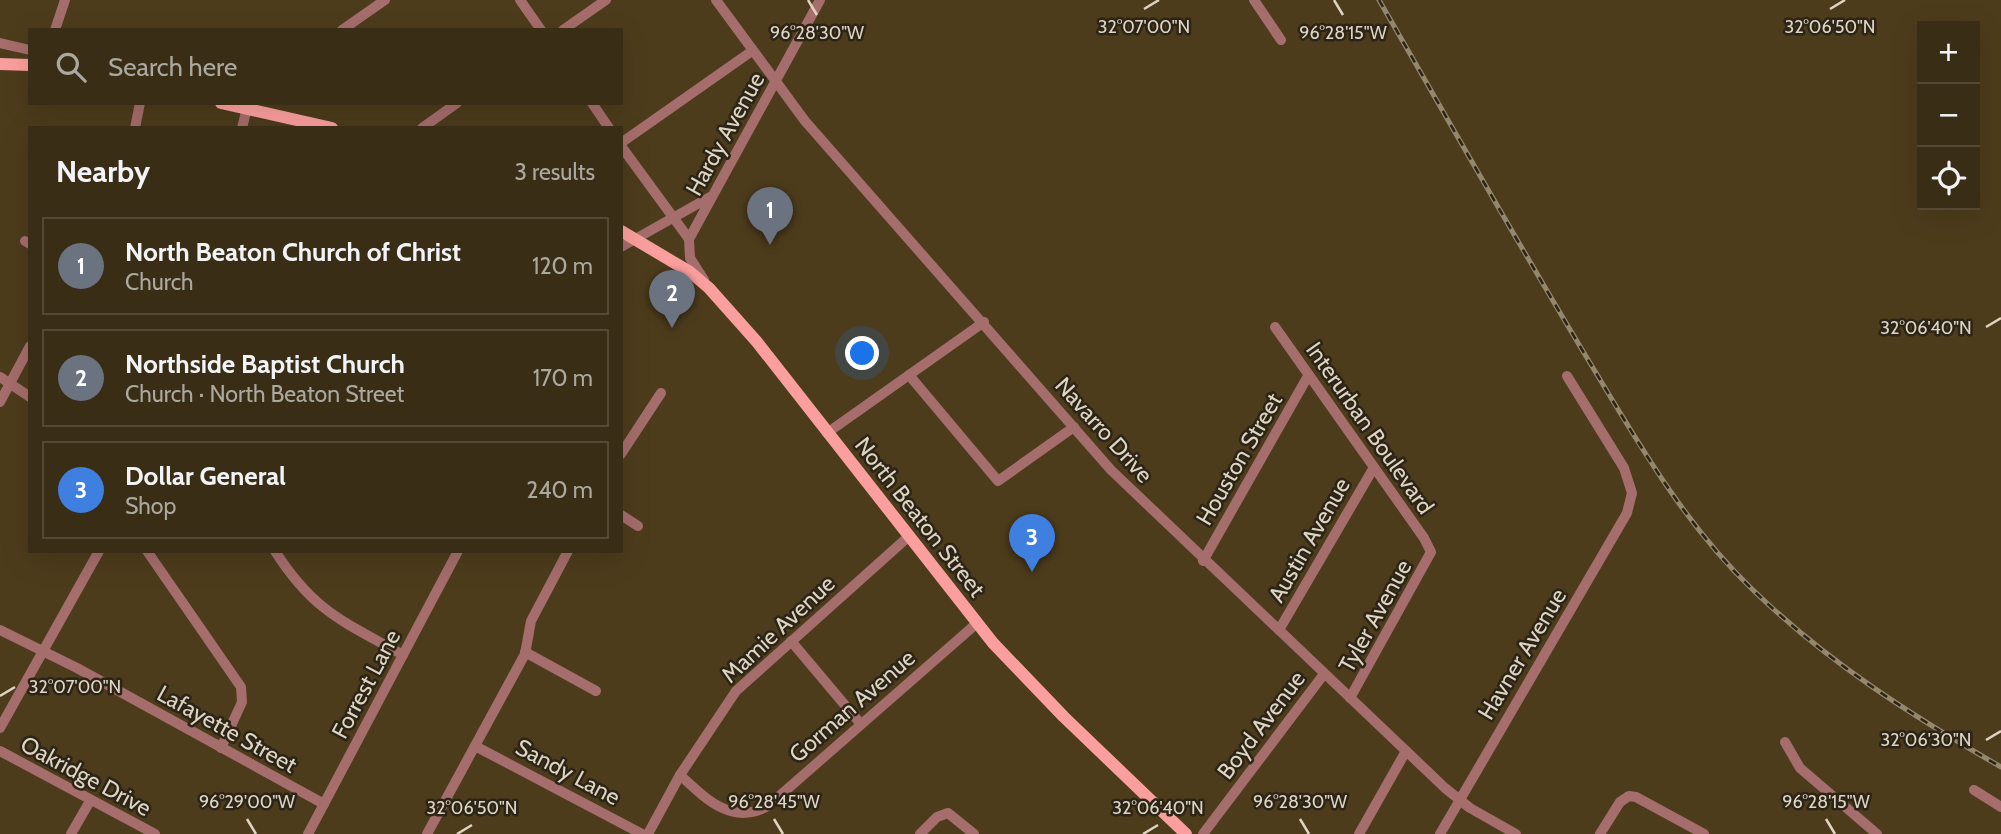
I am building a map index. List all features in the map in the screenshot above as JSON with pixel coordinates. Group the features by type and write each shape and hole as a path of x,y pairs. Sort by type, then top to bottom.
{"main road":[{"path":"0,64 28,65"},
{"path":"247,106 324,126"},
{"name":"North Beaton Street","path":"623,232 709,288 757,342 976,624 1056,709 1186,834"}],"street":[{"path":"56,28 65,0"},
{"path":"345,28 385,0"},
{"path":"520,0 540,28"},
{"path":"566,28 606,0"},
{"name":"Navarro Drive","path":"716,0 775,83 1111,470 1203,561 1459,801 1516,834"},
{"name":"Hardy Avenue","path":"689,239 820,0"},
{"path":"1254,0 1281,40"},
{"path":"0,43 28,50"},
{"path":"623,143 752,51"},
{"path":"135,126 140,105"},
{"path":"425,126 454,105"},
{"path":"593,105 608,126"},
{"path":"242,126 247,106"},
{"path":"623,147 689,239 690,258 709,288"},
{"path":"623,246 713,195"},
{"path":"827,433 984,322"},
{"name":"Interurban Boulevard","path":"1275,327 1424,538 1431,552"},
{"path":"0,402 28,350"},
{"path":"909,375 998,481 1074,427"},
{"name":"Houston Street","path":"1203,561 1308,376"},
{"name":"Havner Avenue","path":"1440,834 1627,513 1632,493 1624,468 1567,376"},
{"path":"0,377 28,396"},
{"path":"623,451 661,393"},
{"name":"Austin Avenue","path":"1279,630 1373,468"},
{"path":"623,516 638,526"},
{"name":"Mamie Avenue","path":"648,834 680,775 736,691 908,537"},
{"name":"Tyler Avenue","path":"1350,698 1431,552"},
{"path":"0,729 98,553"},
{"path":"148,553 241,687 242,702 221,748"},
{"path":"276,553 293,579 314,603 403,655"},
{"name":"Forrest Lane","path":"308,834 457,553"},
{"path":"427,834 525,652 531,621 567,553"},
{"name":"Gorman Avenue","path":"680,775 713,806 732,813 755,813 768,806 976,624"},
{"name":"Lafayette Street","path":"0,630 324,804"},
{"path":"791,641 860,723"},
{"path":"525,652 596,691"},
{"name":"Boyd Avenue","path":"1203,834 1324,674"},
{"path":"1785,742 1800,768 1877,834"},
{"name":"Sandy Lane","path":"475,746 642,834"},
{"name":"Oakridge Drive","path":"0,751 155,834"},
{"path":"1359,834 1406,751"},
{"path":"1974,790 2001,807"},
{"path":"1600,834 1620,802 1629,796 1636,797 1704,834"},
{"path":"71,834 90,801"},
{"path":"920,834 937,817 950,815 974,834"}],"railway":[{"path":"1379,0 1619,412 1702,534 1752,589 1840,664 1902,707 2001,767"}],"place":[{"name":"North Beaton Church of Christ","path":"770,245"},
{"name":"Northside Baptist Church","path":"672,328"},
{"name":"Dollar General","path":"1032,572"}]}
